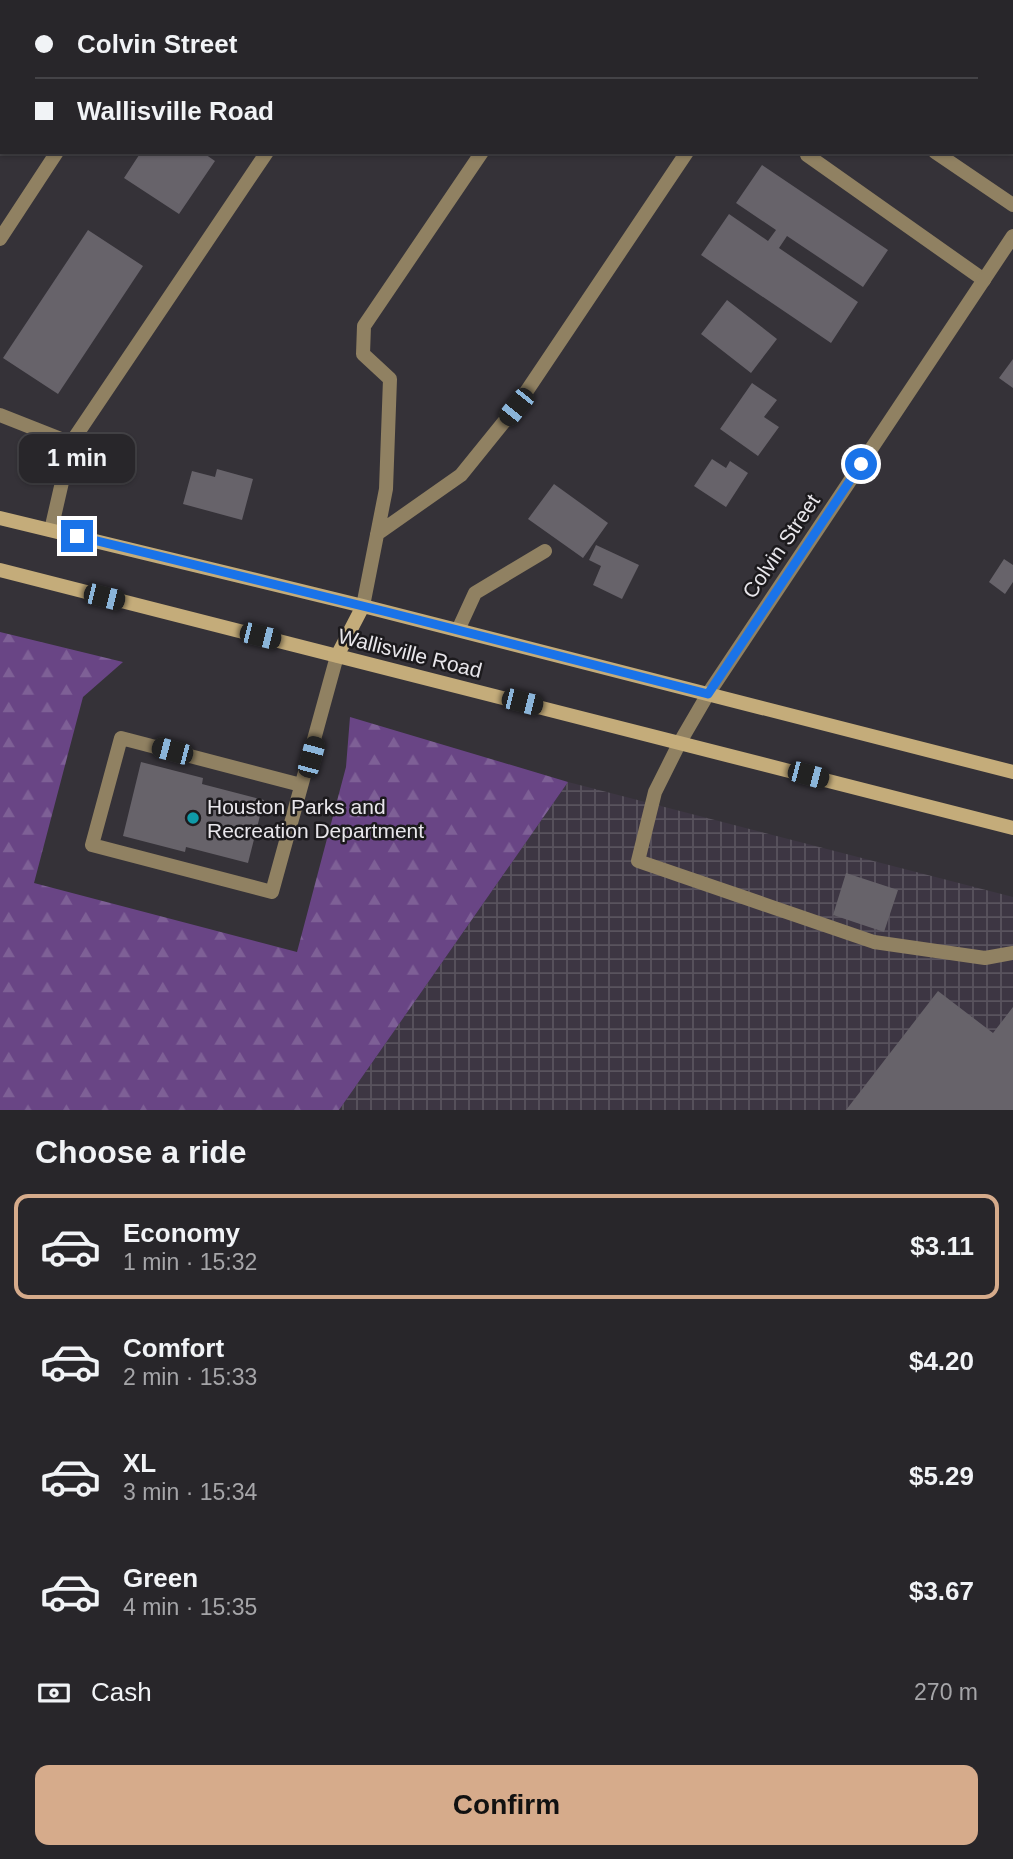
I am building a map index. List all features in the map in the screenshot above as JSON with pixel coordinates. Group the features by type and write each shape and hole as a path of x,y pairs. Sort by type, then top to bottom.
{"main road":[{"name":"Wallisville Road","path":"0,518 363,606 1013,772"},
{"name":"Wallisville Road","path":"0,570 1013,828"},
{"path":"337,656 363,606"}],"street":[{"path":"0,239 56,154"},
{"path":"51,530 71,443 266,154"},
{"path":"363,606 386,489 390,379 363,354 365,326 481,154"},
{"path":"377,534 461,475 516,407 686,154"},
{"path":"808,154 984,280"},
{"path":"938,154 1013,205"},
{"name":"Colvin Street","path":"1013,236 708,694 655,792 638,860 874,942 985,958 1013,953"},
{"path":"0,415 71,443"},
{"path":"458,630 475,593 545,551"},
{"path":"301,785 121,738 92,845 272,892 337,656"}],"shaded area":[{"path":"568,782 1013,897 1013,1110 339,1110"}],"green space":[{"path":"0,632 123,662 83,697 34,883 297,952 346,767 350,717 568,782 339,1110 0,1110"}],"building":[{"path":"140,154 205,154 215,161 179,214 124,178"},
{"path":"762,165 888,250 863,287 787,236 779,248 858,302 831,343 701,255 729,214 768,241 776,230 736,203"},
{"path":"88,230 143,266 58,394 3,358"},
{"path":"727,300 777,339 751,373 701,334"},
{"path":"1013,359 1013,388 999,378"},
{"path":"752,383 777,400 764,417 779,427 758,456 720,429"},
{"path":"712,459 726,468 730,461 748,473 726,507 694,486"},
{"path":"217,469 253,479 242,520 183,504 192,471 215,477"},
{"path":"554,484 608,523 583,558 528,519"},
{"path":"596,545 639,565 622,599 593,585 601,566 589,560"},
{"path":"1004,559 1013,565 1013,582 1005,594 989,582"},
{"name":"Houston Parks and Recreation Department","path":"141,762 203,778 202,784 264,800 248,863 186,847 185,852 123,836"},
{"path":"846,873 898,890 884,932 833,915"},
{"path":"938,991 993,1033 1013,1007 1013,1110 846,1110"}],"place":[{"name":"Houston Parks and Recreation Department","path":"193,818"}],"route":[{"path":"77,536 708,694 861,464"}]}
